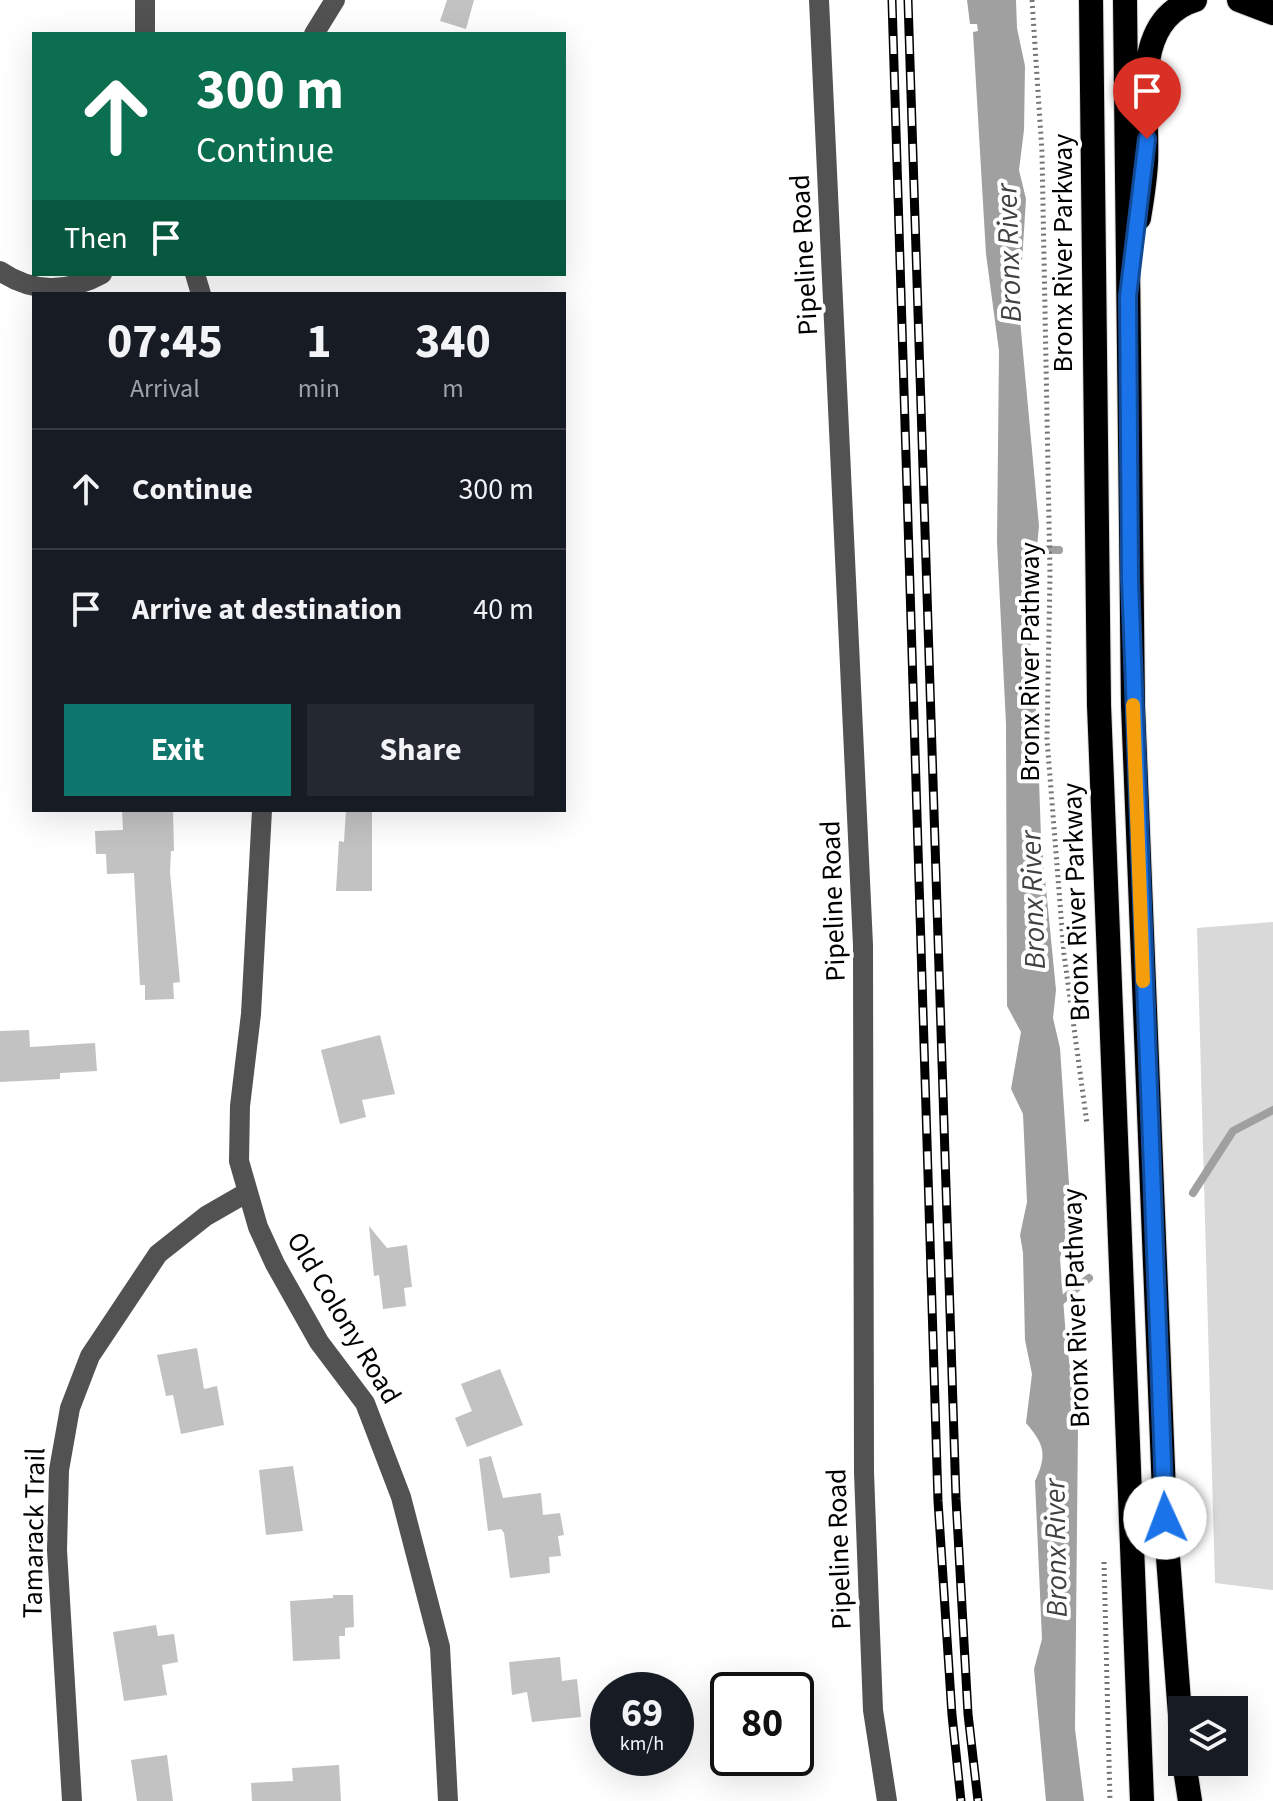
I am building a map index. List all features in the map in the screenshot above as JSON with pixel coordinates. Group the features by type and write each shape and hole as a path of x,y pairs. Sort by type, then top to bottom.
{"highway":[{"name":"Bronx River Parkway","path":"1091,0 1099,705 1142,1801"},
{"path":"1125,0 1130,606 1165,1518 1179,1696"},
{"path":"1128,296 1146,165 1149,50 1168,15 1195,0"},
{"path":"1239,0 1273,12"},
{"path":"1256,0 1273,12"},
{"path":"1186,1776 1190,1801"}],"street":[{"path":"145,0 145,32"},
{"path":"315,32 335,0"},
{"name":"Pipeline Road","path":"819,0 863,929 868,1577 873,1710 887,1801"},
{"path":"0,271 18,282 58,288 80,284 98,276"},
{"name":"Old Colony Road","path":"262,812 251,1014 240,1106 239,1161 258,1227 319,1342 365,1403 401,1497 430,1597 440,1647 448,1801"},
{"name":"Tamarack Trail","path":"72,1801 57,1550 59,1470 70,1408 90,1356 158,1254 206,1216 246,1193"}],"path":[{"name":"Bronx River Pathway","path":"1032,0 1042,152 1050,574 1047,739 1064,954 1087,1125"},
{"path":"1104,1547 1110,1801"}],"shaded area":[{"path":"1273,922 1273,1590 1215,1583 1197,928"}],"water":[{"name":"Bronx River","path":"967,0 1016,0 1017,28 1025,66 1024,130 1019,170 1026,199 1019,309 1039,526 1034,578 1027,606 1037,721 1041,838 1056,990 1053,1018 1060,1048 1071,1214 1060,1258 1066,1338 1078,1425 1075,1729 1084,1801 1046,1801 1034,1669 1042,1639 1035,1481 1042,1450 1026,1423 1032,1374 1025,1340 1020,1235 1027,1202 1023,1114 1011,1089 1021,1032 1007,1006 1006,724 997,542 999,351 986,254 973,32 978,31 977,24 970,24"}],"building":[{"path":"447,0 474,0 466,29 440,21"},
{"path":"122,812 173,812 174,851 171,851 170,872 180,982 173,983 174,999 145,1000 145,985 140,985 134,873 107,874 106,854 96,854 95,831 123,830"},
{"path":"346,812 372,812 372,891 336,891 339,841 344,842"},
{"path":"29,1030 30,1047 95,1043 97,1071 60,1073 60,1079 0,1082 0,1031"},
{"path":"380,1035 395,1094 362,1100 366,1117 340,1124 321,1050"},
{"path":"369,1226 387,1248 407,1245 412,1287 404,1288 406,1306 383,1309 379,1275 374,1276"},
{"path":"197,1348 204,1389 217,1386 224,1425 181,1434 173,1395 166,1396 157,1355"},
{"path":"500,1369 523,1425 467,1447 455,1418 472,1411 461,1384"},
{"path":"491,1456 503,1498 541,1493 543,1515 560,1513 564,1535 558,1536 561,1556 549,1557 550,1573 510,1578 504,1533 501,1529 488,1531 479,1459"},
{"path":"293,1466 303,1531 266,1535 259,1470"},
{"path":"333,1595 353,1595 354,1627 345,1628 345,1636 339,1636 340,1659 293,1661 290,1601 333,1598"},
{"path":"156,1625 158,1636 174,1634 178,1662 162,1665 167,1695 124,1701 113,1632"},
{"path":"560,1657 562,1681 577,1679 581,1717 532,1722 527,1692 512,1695 509,1662"},
{"path":"167,1755 173,1801 137,1801 131,1760"},
{"path":"339,1765 341,1801 252,1801 251,1783 293,1781 292,1768"}],"waterway":[{"path":"1028,549 1059,550"},
{"path":"1193,1193 1233,1131 1273,1110"},
{"path":"1056,1305 1089,1278"}],"railway":[{"path":"892,0 938,1501 961,1801"},
{"path":"908,0 956,1499 968,1714 978,1801"}],"slow traffic":[{"path":"1133,705 1143,981"}],"route":[{"path":"1147,139 1128,296 1130,580 1165,1518"}]}
